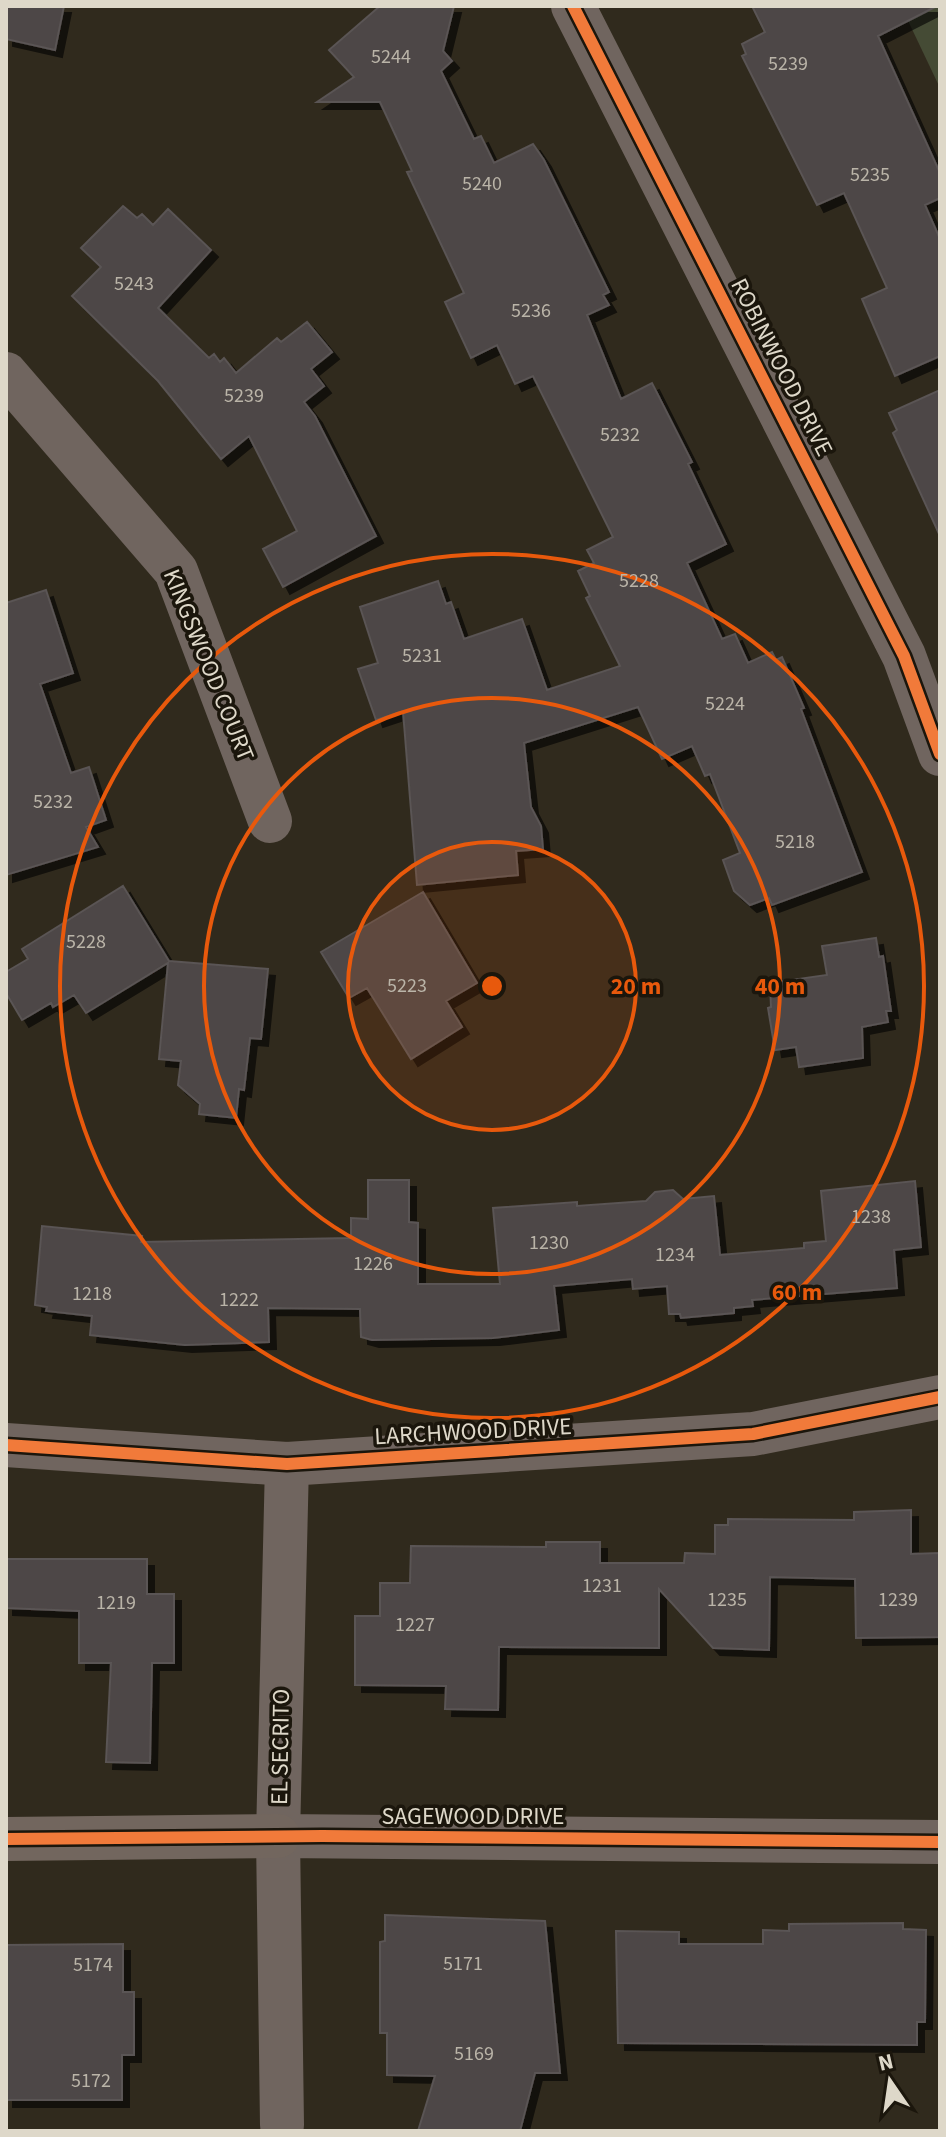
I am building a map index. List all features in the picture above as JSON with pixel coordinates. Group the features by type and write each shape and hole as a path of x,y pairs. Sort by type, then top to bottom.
{"street":[{"name":"ROBINWOOD DRIVE","path":"573,6 904,656 940,754"},
{"name":"KINGSWOOD COURT","path":"6,374 176,571 270,821"},
{"name":"LARCHWOOD DRIVE","path":"6,1445 287,1464 702,1440 753,1434 940,1397"},
{"name":"EL SECRITO","path":"282,2125 278,1836 287,1464"},
{"name":"SAGEWOOD DRIVE","path":"6,1839 278,1836 940,1842"}],"green space":[{"path":"901,6 940,6 940,88"}],"building":[{"path":"6,6 64,6 55,50 6,39"},
{"path":"380,6 454,6 443,51 452,61 441,71 474,139 481,136 494,163 533,144 544,160 609,292 603,295 609,305 587,315 621,399 652,383 692,462 688,464 726,544 687,563 722,639 735,634 748,663 772,652 776,660 782,657 804,708 801,709 862,872 772,905 769,898 750,905 734,891 723,860 740,853 710,774 705,776 692,746 662,759 638,707 524,743 531,807 541,826 543,849 516,851 518,875 417,885 403,711 376,720 358,669 378,663 360,607 438,581 446,604 451,602 464,639 522,619 547,690 620,666 586,598 590,596 578,571 594,563 587,550 613,537 533,376 515,384 497,345 471,358 445,302 464,293 407,172 412,171 380,102 317,102 354,77 329,50"},
{"path":"752,6 937,6 878,36 940,173 940,198 925,205 940,239 940,356 895,376 862,299 887,288 844,193 817,205 742,56 746,54 742,44 765,32"},
{"path":"123,206 137,218 142,214 153,225 168,209 211,250 158,308 209,358 214,354 220,362 224,358 236,373 277,338 281,342 307,322 332,352 311,369 324,386 304,402 315,416 376,536 283,587 263,549 297,531 249,436 221,459 158,381 72,296 101,267 81,248"},
{"path":"940,390 940,536 893,433 897,430 889,413"},
{"path":"46,590 73,673 40,684 71,773 89,767 106,820 86,827 98,847 6,875 6,603"},
{"path":"123,886 169,961 268,969 261,1039 250,1038 244,1090 239,1089 236,1118 199,1114 200,1104 178,1085 181,1061 159,1059 168,963 86,1013 74,995 53,1007 51,1003 22,1020 6,993 6,972 28,959 22,949"},
{"path":"423,892 477,983 446,1001 462,1027 411,1059 367,988 349,998 321,952"},
{"path":"876,938 879,957 883,956 891,1011 886,1011 888,1022 862,1027 863,1058 799,1067 796,1047 775,1050 768,1008 771,1007 770,983 827,975 822,946"},
{"path":"368,1180 409,1180 409,1222 418,1223 418,1284 500,1284 493,1208 646,1201 655,1192 673,1190 683,1199 714,1196 720,1255 804,1248 804,1243 826,1241 821,1191 915,1181 921,1247 894,1250 897,1288 752,1300 753,1306 734,1308 734,1313 681,1318 680,1314 669,1314 667,1286 633,1289 632,1279 554,1286 559,1330 493,1338 372,1340 361,1337 360,1309 268,1308 269,1342 185,1345 90,1335 92,1316 46,1311 47,1307 35,1305 42,1226 142,1236 141,1242 351,1238 351,1218 368,1219"},
{"path":"911,1510 911,1554 940,1553 940,1637 856,1638 855,1579 770,1577 769,1650 713,1648 659,1589 659,1648 499,1647 498,1710 445,1709 446,1686 355,1685 355,1616 380,1616 380,1583 410,1583 411,1546 546,1547 546,1542 600,1542 600,1563 684,1563 685,1553 715,1554 715,1525 728,1525 728,1519 854,1520 854,1512"},
{"path":"6,1559 147,1559 147,1594 174,1594 174,1663 152,1663 150,1763 106,1762 111,1663 79,1663 79,1611 6,1608"},
{"path":"385,1915 545,1921 560,2073 535,2073 520,2131 418,2131 435,2076 387,2075 387,2033 380,2033 380,1942 385,1941"},
{"path":"903,1923 903,1929 926,1930 925,2022 917,2022 917,2045 618,2043 616,1931 679,1932 679,1944 763,1944 763,1930 789,1931 789,1924"},
{"path":"123,1944 123,1992 134,1992 134,2055 122,2055 122,2100 6,2100 6,1945"}],"cycle path":[{"path":"573,6 904,656 940,754"},
{"path":"6,1445 287,1464 753,1434 940,1397"},
{"path":"6,1839 322,1836 940,1842"}]}
